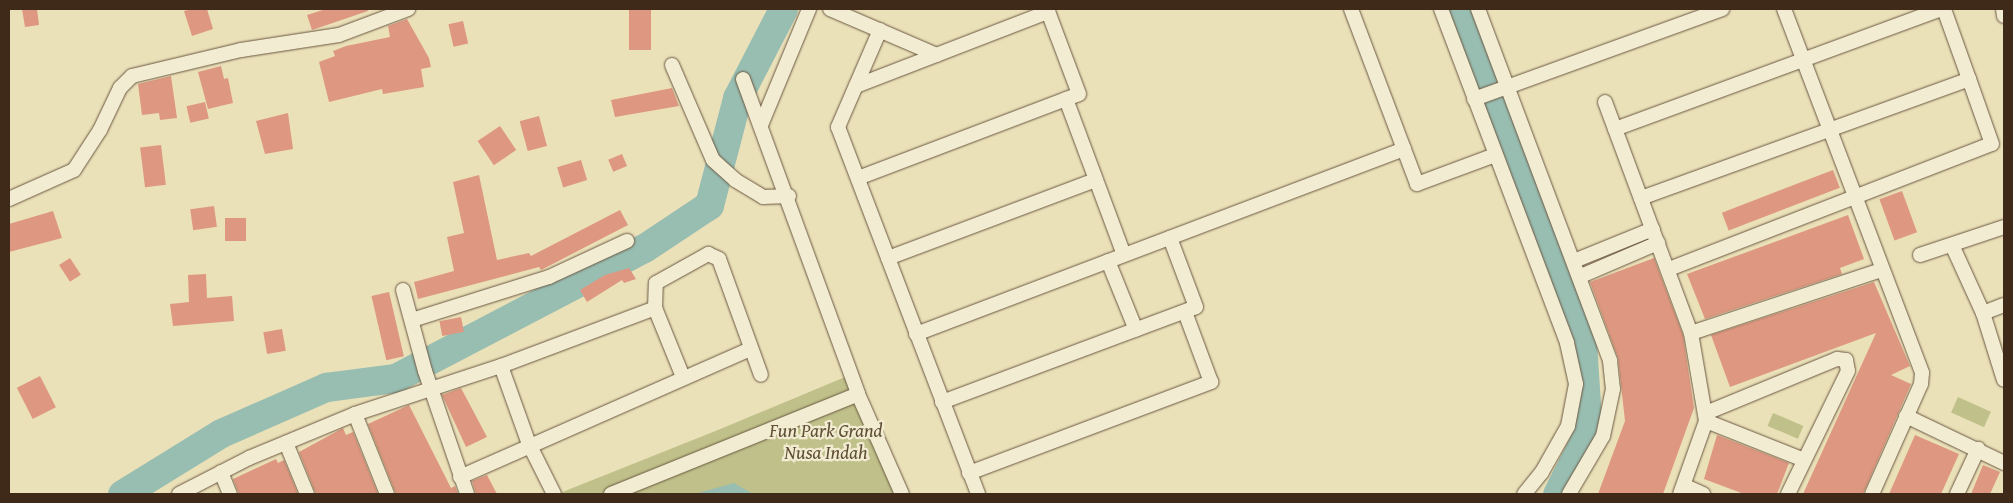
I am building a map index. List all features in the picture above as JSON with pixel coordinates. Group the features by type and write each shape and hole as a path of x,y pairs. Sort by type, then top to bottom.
{"street":[{"path":"9,199 74,170 100,130 120,88 132,76 241,50 339,35 408,9"},
{"path":"761,125 809,9"},
{"path":"830,9 937,55"},
{"path":"1351,9 1417,184 1495,154"},
{"path":"1442,9 1478,98 1495,154 1567,343 1576,384 1568,426 1542,472 1524,494"},
{"path":"1478,9 1503,88 1581,276 1610,361 1614,389 1603,436 1569,494"},
{"path":"1478,98 1718,9"},
{"path":"1784,9 1881,270 1922,372 1906,416 1872,494"},
{"path":"1615,129 1943,9 1992,144 1669,269"},
{"path":"2003,9 2004,16"},
{"path":"856,86 1048,11 1079,94 858,178"},
{"path":"880,30 838,127 978,494"},
{"path":"672,65 713,160 726,172 763,197 789,196"},
{"path":"743,79 789,196 858,394 902,494"},
{"path":"1641,198 1969,79"},
{"path":"1066,99 1124,255"},
{"path":"1605,102 1692,333 1706,417 1683,490 1703,494"},
{"path":"916,334 1404,149"},
{"path":"888,258 1096,180"},
{"path":"1920,255 2004,227"},
{"path":"1574,261 1652,229"},
{"path":"942,402 1196,307 1170,238"},
{"path":"412,320 549,277 627,241"},
{"path":"1581,276 1658,243"},
{"path":"1952,245 1983,313 2004,380"},
{"path":"683,377 655,308 656,283 714,254 761,376"},
{"path":"1108,261 1136,330"},
{"path":"1692,333 1881,270"},
{"path":"403,290 424,371 467,494"},
{"path":"1983,313 2004,305"},
{"path":"179,494 220,472 355,414 431,387 501,366 655,308"},
{"path":"969,472 1211,382 1185,312"},
{"path":"460,476 529,444 750,349"},
{"path":"1706,417 1844,358 1848,371 1788,494"},
{"path":"501,366 529,444 554,494"},
{"path":"611,494 858,394"},
{"path":"355,414 387,494"},
{"path":"1906,416 2004,463"},
{"path":"1706,417 1804,460"},
{"path":"286,444 307,494"},
{"path":"1957,494 1978,449"},
{"path":"220,472 230,494"}],"green space":[{"name":"Fun Park Grand Nusa Indah","path":"857,372 905,494 560,493 718,430"},
{"path":"1958,397 1991,412 1984,427 1951,413"},
{"path":"1773,413 1803,426 1798,439 1768,426"}],"water":[{"path":"734,483 753,494 695,494 698,493"}],"building":[{"path":"22,9 37,9 39,25 25,27"},
{"path":"207,9 213,29 192,36 184,11"},
{"path":"326,9 367,9 368,11 312,30 307,15"},
{"path":"629,9 651,9 651,50 629,50"},
{"path":"407,19 429,58 431,67 421,69 424,87 383,94 382,89 329,102 319,62 335,56 333,51 346,46 390,37 388,26"},
{"path":"463,21 468,43 454,47 448,24"},
{"path":"221,66 224,79 228,78 233,103 208,109 198,72"},
{"path":"171,76 177,118 160,120 159,113 142,115 138,84"},
{"path":"672,88 679,106 615,117 611,100"},
{"path":"205,102 209,119 190,123 186,106"},
{"path":"288,113 293,149 265,154 256,121"},
{"path":"539,116 547,146 528,151 520,121"},
{"path":"500,126 516,150 494,165 478,141"},
{"path":"161,145 166,185 145,187 140,148"},
{"path":"622,154 627,166 613,172 608,160"},
{"path":"581,160 587,180 563,187 557,167"},
{"path":"1833,170 1840,188 1729,230 1722,213"},
{"path":"479,175 497,260 529,253 531,256 620,210 628,225 541,270 539,267 418,299 414,282 454,271 447,237 464,233 453,182"},
{"path":"1902,191 1917,232 1894,241 1879,199"},
{"path":"214,206 217,227 193,230 190,209"},
{"path":"53,211 62,238 9,252 9,224"},
{"path":"1848,215 1864,259 1840,268 1842,274 1705,319 1687,274"},
{"path":"225,218 246,218 246,241 225,241"},
{"path":"70,258 81,275 70,282 59,265"},
{"path":"1654,258 1683,335 1694,408 1663,494 1598,494 1625,421 1618,358 1590,282"},
{"path":"629,268 636,279 624,283 622,280 587,302 580,290 605,275"},
{"path":"206,274 207,298 232,296 234,321 173,326 170,304 189,302 188,275"},
{"path":"1874,282 1910,366 1891,375 1911,384 1863,494 1803,494 1876,333 1730,387 1711,335"},
{"path":"389,292 404,356 386,360 371,296"},
{"path":"461,317 464,332 442,336 439,321"},
{"path":"282,329 286,351 267,354 263,332"},
{"path":"40,376 56,407 33,419 17,388"},
{"path":"461,388 487,437 466,447 442,395"},
{"path":"409,405 451,488 455,486 458,494 396,494 368,424"},
{"path":"343,428 346,435 353,432 378,494 316,494 299,452"},
{"path":"1717,435 1789,463 1777,494 1744,494 1704,479"},
{"path":"1915,435 1959,454 1941,494 1889,494"},
{"path":"276,459 278,463 284,460 298,494 239,494 233,479"},
{"path":"1983,465 2000,472 1990,494 1971,494"},
{"path":"487,475 497,494 476,494 472,481"}],"waterway":[{"path":"122,494 221,433 326,387 395,378 644,248 709,205 737,98 783,9"},
{"path":"1456,9 1582,343 1588,433 1557,494"}]}
